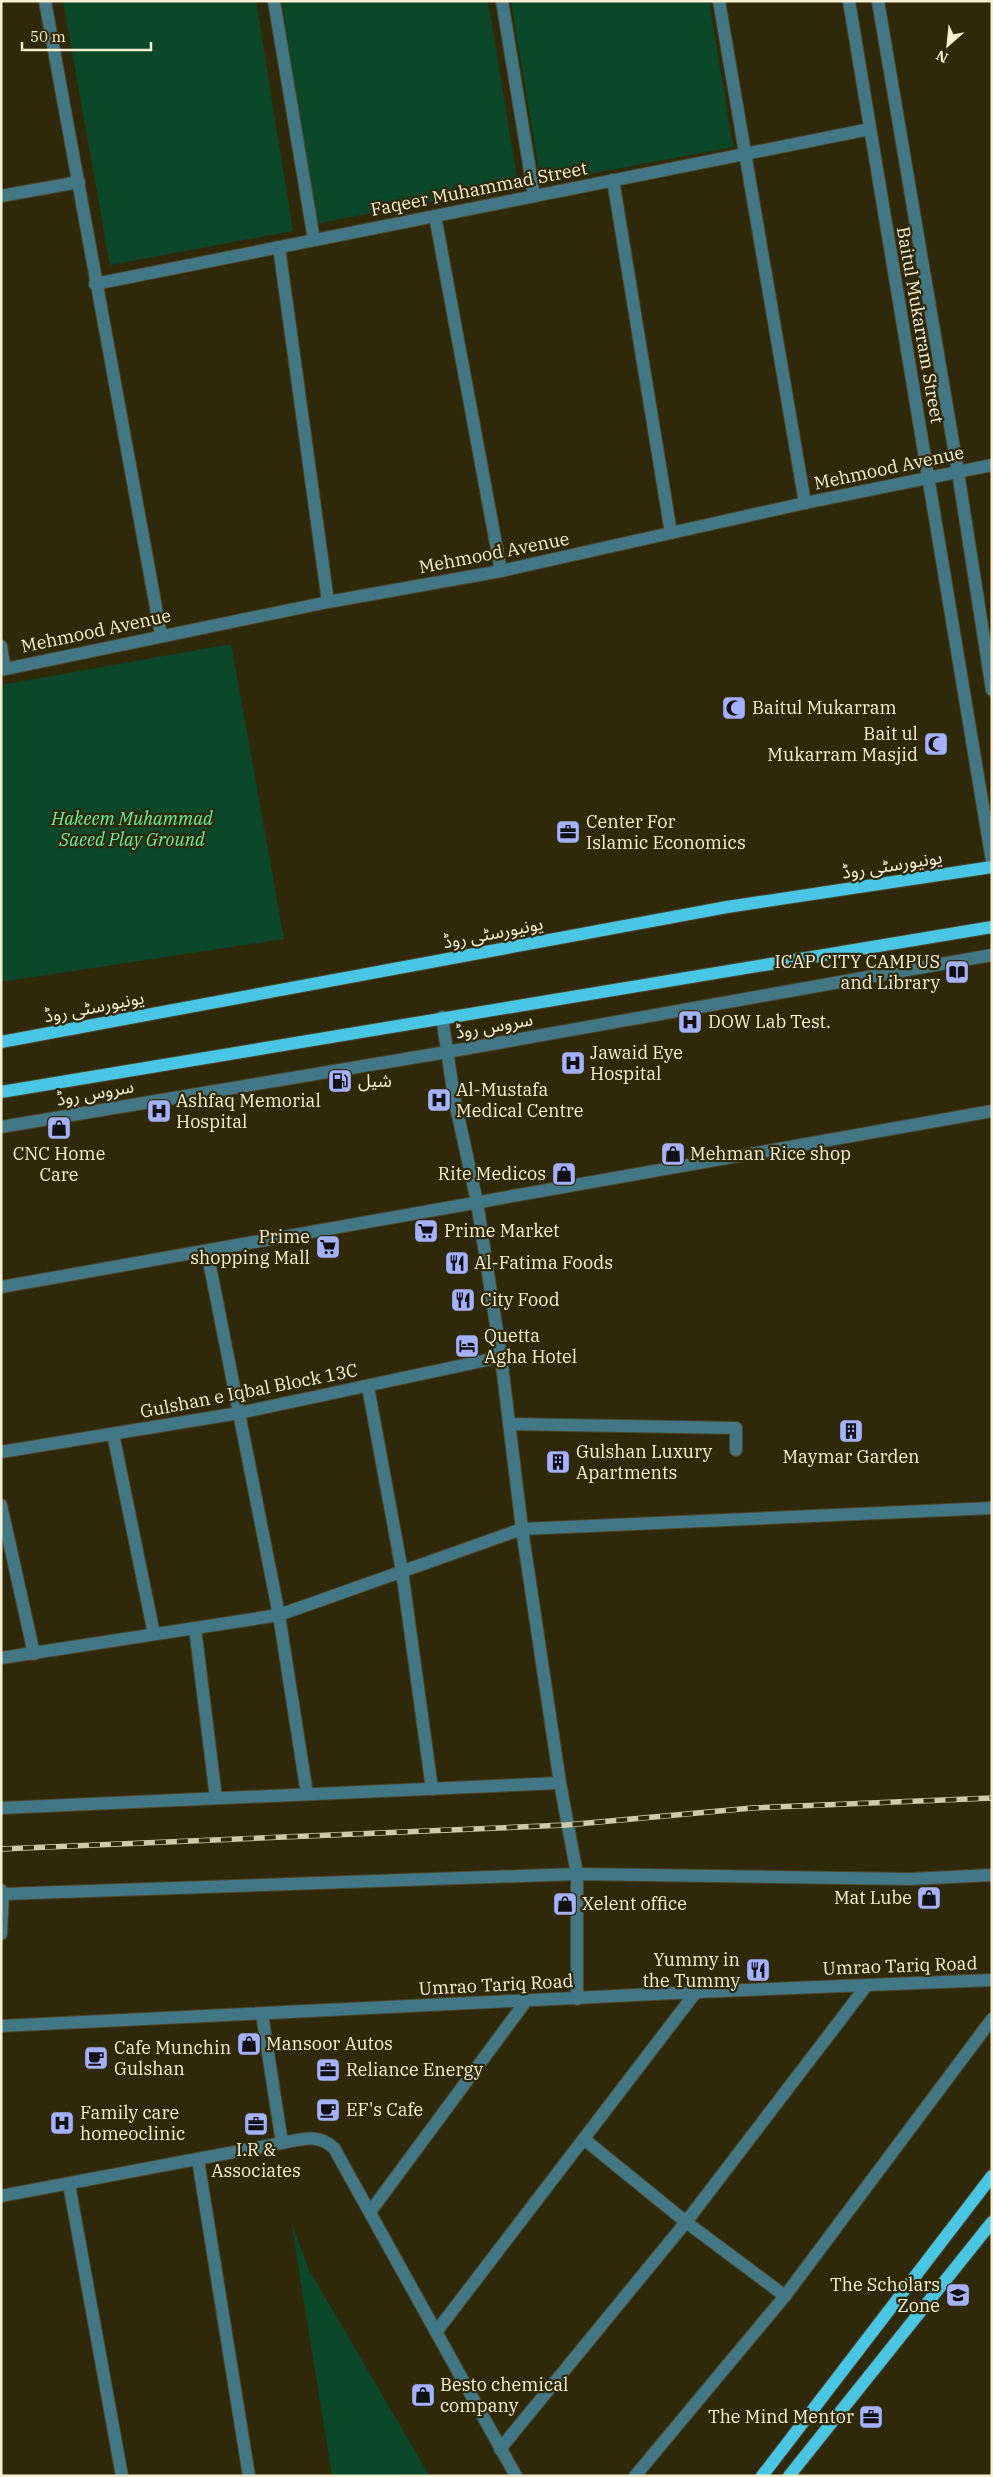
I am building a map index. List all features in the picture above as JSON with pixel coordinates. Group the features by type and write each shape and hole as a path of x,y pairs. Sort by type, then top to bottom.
{"main road":[{"name":"یونیورسٹی روڈ","path":"1,1042 727,907 992,867"},
{"path":"1,1092 442,1017 992,927"},
{"path":"762,2476 992,2176"},
{"path":"789,2476 992,2222"}],"street":[{"path":"44,1 161,635"},
{"path":"274,1 314,240"},
{"path":"502,1 534,195"},
{"path":"719,1 804,503"},
{"name":"Baitul Mukarram Street","path":"849,1 992,861"},
{"name":"Baitul Mukarram Street","path":"878,1 958,472 992,690"},
{"name":"Faqeer Muhammad Street","path":"95,284 870,129"},
{"path":"613,180 671,533"},
{"path":"1,196 78,182"},
{"path":"434,216 501,571"},
{"path":"279,247 328,602"},
{"name":"Mehmood Avenue","path":"3,669 328,602 501,571 804,503 992,465"},
{"path":"1,646 3,669"},
{"name":"سروس روڈ","path":"1,1127 446,1052 992,955"},
{"path":"442,1017 446,1052 477,1202 501,1357 522,1529 560,1783 577,1874 577,1999"},
{"path":"1,1287 992,1111"},
{"path":"207,1251 280,1615 307,1794"},
{"name":"Gulshan e Iqbal Block 13C","path":"1,1452 239,1413 368,1387 501,1357"},
{"path":"368,1387 402,1571 432,1788"},
{"path":"509,1424 736,1428 736,1450"},
{"path":"113,1434 154,1634"},
{"path":"1,1505 34,1654"},
{"path":"1,1658 280,1615 522,1529 992,1508"},
{"path":"195,1628 216,1798"},
{"path":"1,1808 560,1783"},
{"path":"1,1934 2,1892 577,1874 910,1879 992,1875"},
{"name":"Umrao Tariq Road","path":"1,2026 696,1992 992,1980"},
{"path":"500,2449 686,2222 866,1985"},
{"path":"436,2332 585,2140 696,1992"},
{"path":"370,2212 526,2001"},
{"path":"262,2014 282,2143"},
{"path":"635,2476 785,2296 992,2019"},
{"path":"1,2196 282,2143 311,2138 324,2139 334,2148 516,2476"},
{"path":"585,2140 686,2222 785,2296"},
{"path":"198,2160 250,2476"},
{"path":"68,2184 122,2476"}],"green space":[{"path":"63,1 256,1 293,231 110,265"},
{"path":"282,1 488,1 518,184 316,224"},
{"path":"511,1 709,1 733,147 541,183"},
{"name":"Hakeem Muhammad Saeed Play Ground","path":"231,644 284,939 1,982 1,685"},
{"path":"291,2221 308,2268 429,2475 332,2476"}],"railway":[{"path":"1,1849 566,1825 752,1808 992,1798"}],"place":[{"name":"Baitul Mukarram","path":"734,708"},
{"name":"Bait ul Mukarram Masjid","path":"936,744"},
{"name":"Center For Islamic Economics","path":"568,832"},
{"name":"ICAP CITY CAMPUS and Library","path":"957,972"},
{"name":"DOW Lab Test.","path":"690,1022"},
{"name":"Jawaid Eye Hospital","path":"573,1063"},
{"name":"شیل","path":"340,1081"},
{"name":"Al-Mustafa Medical Centre","path":"439,1100"},
{"name":"Ashfaq Memorial Hospital","path":"159,1111"},
{"name":"CNC Home Care","path":"59,1128"},
{"name":"Mehman Rice shop","path":"673,1154"},
{"name":"Rite Medicos","path":"564,1174"},
{"name":"Prime Market","path":"426,1231"},
{"name":"Prime shopping Mall","path":"328,1247"},
{"name":"Al-Fatima Foods","path":"457,1263"},
{"name":"City Food","path":"463,1300"},
{"name":"Quetta Agha Hotel","path":"467,1346"},
{"name":"Maymar Garden","path":"851,1431"},
{"name":"Gulshan Luxury Apartments","path":"558,1462"},
{"name":"Mat Lube","path":"929,1898"},
{"name":"Xelent office","path":"565,1904"},
{"name":"Yummy in the Tummy","path":"758,1970"},
{"name":"Mansoor Autos","path":"249,2044"},
{"name":"Cafe Munchin Gulshan","path":"96,2058"},
{"name":"Reliance Energy","path":"328,2070"},
{"name":"EF's Cafe","path":"328,2110"},
{"name":"Family care homeoclinic","path":"62,2123"},
{"name":"I.R & Associates","path":"256,2124"},
{"name":"The Scholars Zone","path":"958,2295"},
{"name":"Besto chemical company","path":"423,2395"},
{"name":"The Mind Mentor","path":"871,2417"}]}
